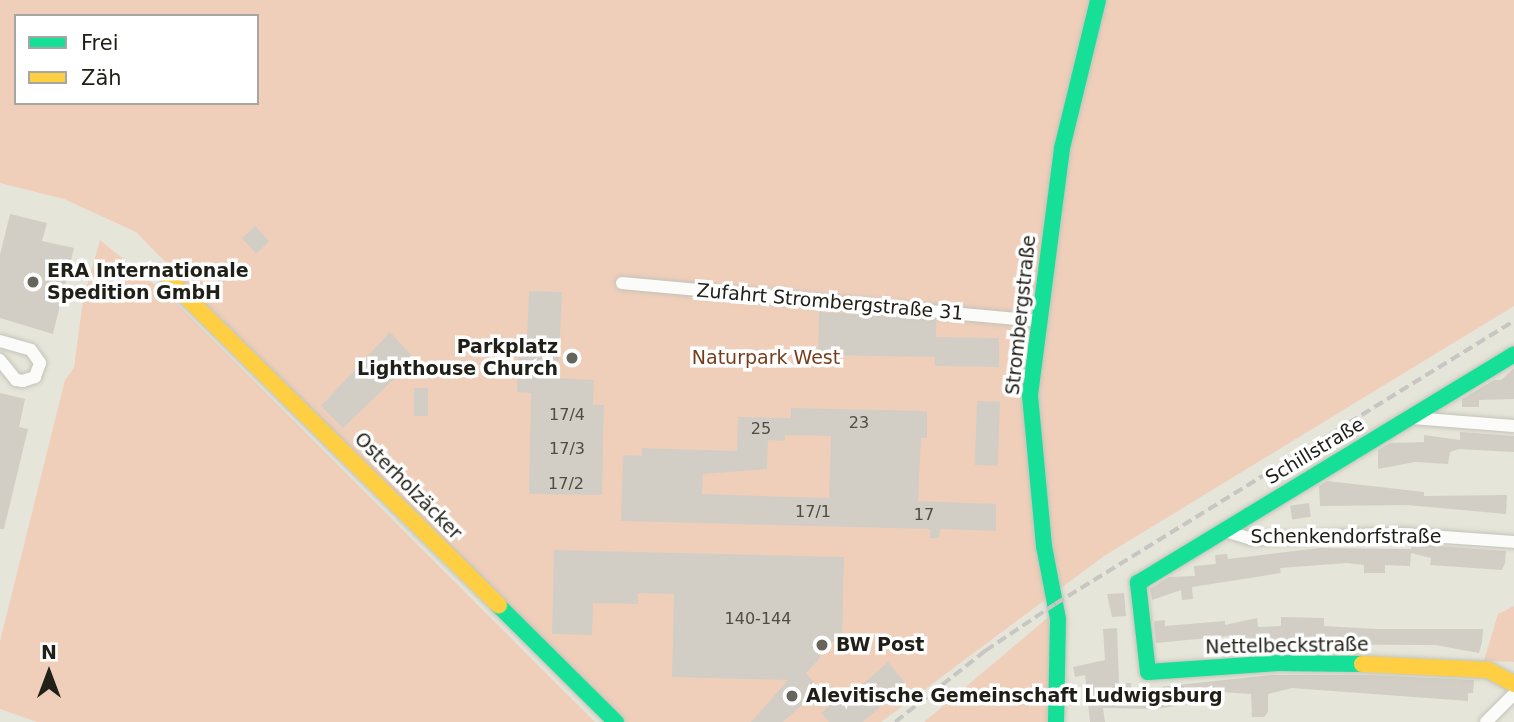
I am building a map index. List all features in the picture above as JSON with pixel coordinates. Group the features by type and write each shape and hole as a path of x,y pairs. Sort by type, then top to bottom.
{"street":[{"name":"Strombergstraße","path":"1056,722 1058,619 1044,546 1030,395 1070,101 1098,0"},
{"name":"Osterholzäcker","path":"170,281 616,722"},
{"name":"Zufahrt Strombergstraße 31","path":"622,283 1038,321"},
{"path":"0,341 31,350 40,363 36,377 23,382 16,380 0,359"},
{"name":"Schillstraße","path":"1138,583 1514,354"},
{"path":"1412,418 1514,426"},
{"name":"Schenkendorfstraße","path":"1222,530 1251,539 1401,534 1514,542"},
{"name":"Nettelbeckstraße","path":"1138,583 1148,673 1278,663 1427,664 1488,670 1514,684"},
{"path":"1486,722 1514,694"}],"green space":[{"name":"Naturpark West","path":"0,0 1514,0 1514,306 1104,556 881,722 625,722 212,310 170,281 177,274 136,232 64,199 0,183"},
{"path":"100,240 170,297 595,722 37,722 0,709 0,641 65,380 74,368 83,300"},
{"path":"1514,606 1514,662 1484,661 1498,614"},
{"path":"1052,614 1048,722 924,722"}],"building":[{"name":"ERA Internationale Spedition GmbH","path":"10,214 47,223 42,241 74,248 53,334 0,318 0,255"},
{"path":"255,226 269,241 256,254 242,238"},
{"path":"221,263 232,275 222,284 211,273"},
{"path":"529,291 562,292 558,378 594,380 593,405 604,405 602,495 529,494 531,393 517,392 519,338 527,338"},
{"path":"819,312 936,320 936,337 999,338 999,367 935,366 935,357 818,355"},
{"path":"390,332 415,359 343,428 321,406"},
{"path":"1514,368 1514,399 1479,400 1479,407 1462,407 1462,399 1494,380 1501,380"},
{"path":"414,388 428,388 428,416 414,416"},
{"path":"0,393 25,399 19,427 28,429 4,529 0,529"},
{"path":"977,401 1000,402 998,466 975,465"},
{"path":"791,408 927,411 927,438 921,438 918,501 996,504 996,531 940,529 939,538 930,538 930,529 621,521 623,455 642,456 642,448 737,451 738,417 791,418","holes":["785,435 831,436 829,498 702,494 703,474 767,469 768,440 785,441"]},
{"path":"1460,432 1514,436 1514,452 1459,449 1450,452 1448,464 1415,462 1378,469 1378,450 1390,443 1424,442 1424,435 1460,440"},
{"path":"1327,481 1424,492 1424,496 1507,495 1506,514 1407,505 1320,506 1319,486"},
{"path":"1309,503 1311,517 1292,520 1290,506"},
{"path":"1411,544 1506,551 1505,563 1502,570 1430,565 1431,558 1411,553 1410,566 1385,565 1385,573 1364,573 1364,565 1347,563 1280,568 1281,573 1192,587 1193,599 1182,600 1181,590 1152,600 1150,589 1169,577 1195,576 1194,566 1216,564 1215,555 1227,554 1228,559 1319,548 1411,549"},
{"path":"554,550 844,557 842,642 820,642 820,658 806,673 820,689 783,722 751,722 788,680 672,677 674,594 638,593 638,604 593,603 592,635 552,634"},
{"path":"1124,593 1126,616 1112,617 1107,594"},
{"path":"1281,617 1324,618 1324,626 1483,629 1482,642 1479,653 1435,645 1229,644 1229,636 1156,643 1154,621 1165,620 1165,626 1225,621 1225,625 1257,618 1258,627 1281,626"},
{"path":"1117,628 1119,683 1131,683 1131,690 1271,675 1370,675 1474,680 1473,693 1468,693 1468,701 1292,688 1268,694 1268,712 1264,717 1252,717 1251,694 1220,692 1220,699 1156,709 1103,708 1105,722 1090,722 1085,675 1075,677 1073,667 1105,660 1103,629"},
{"path":"888,662 906,684 863,722 829,722 821,713 842,694 846,699"}],"railway":[{"path":"895,722 985,651 1055,604 1514,321"}],"traffic: fast":[{"path":"1056,722 1058,619 1044,546 1030,395 1062,148 1098,0"},
{"path":"1362,664 1278,663 1148,672 1138,583 1514,354"},
{"path":"499,606 616,722"}],"traffic: slow":[{"path":"170,281 499,606"},
{"path":"1362,664 1488,670 1514,684"}],"place":[{"name":"ERA Internationale Spedition GmbH","path":"33,282"},
{"name":"Parkplatz Lighthouse Church","path":"572,358"},
{"name":"BW Post","path":"822,645"},
{"name":"Alevitische Gemeinschaft Ludwigsburg","path":"792,696"}]}
